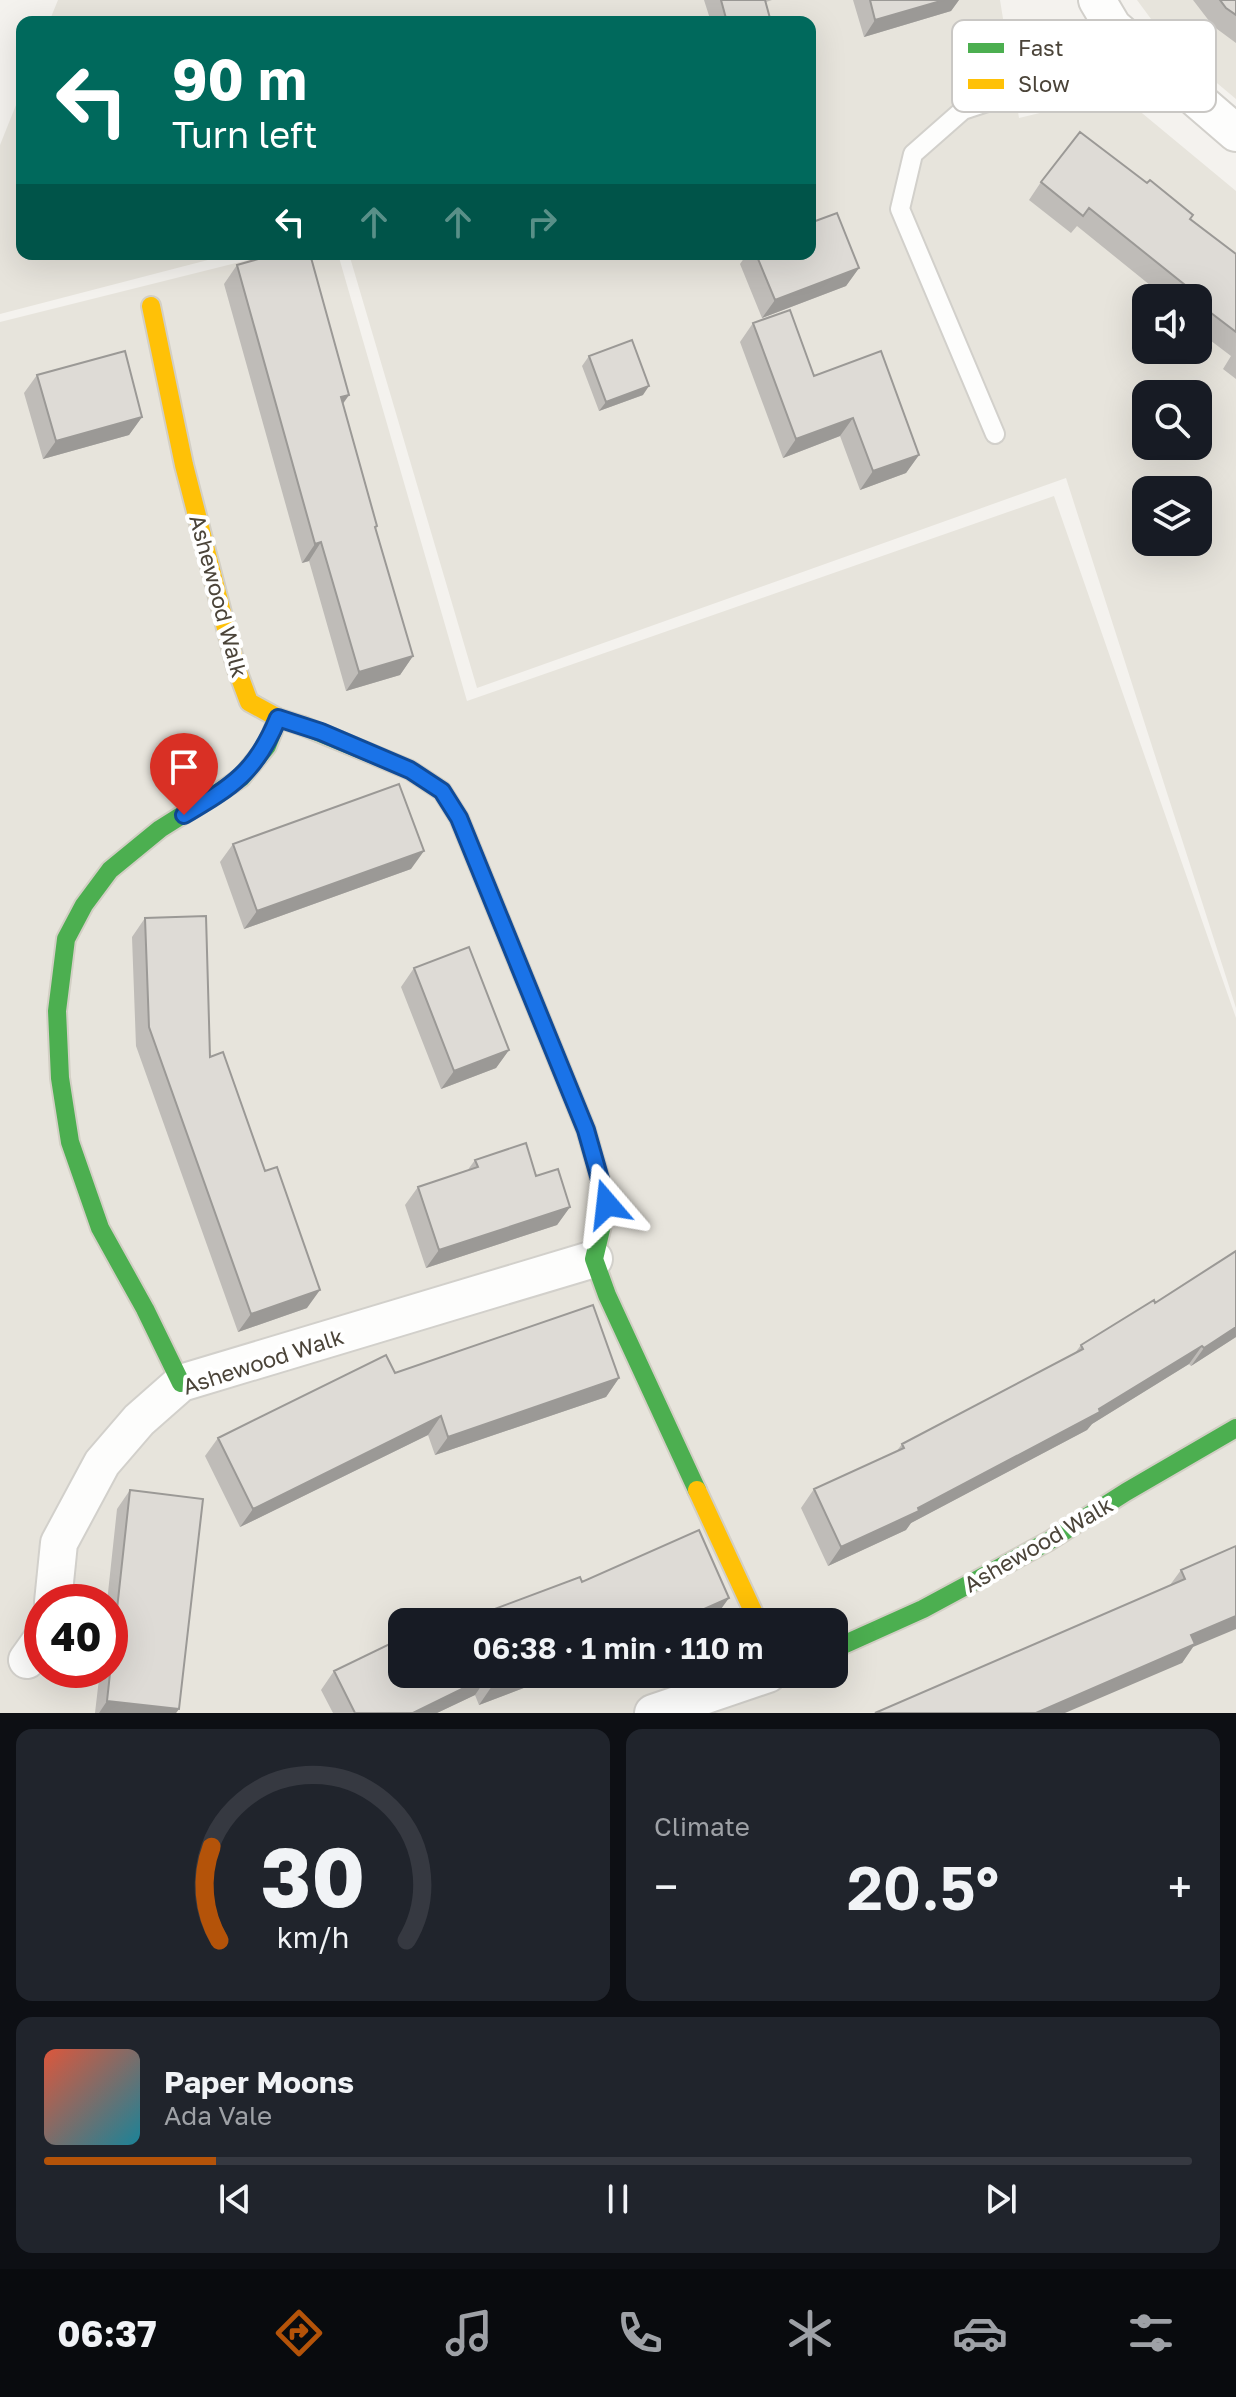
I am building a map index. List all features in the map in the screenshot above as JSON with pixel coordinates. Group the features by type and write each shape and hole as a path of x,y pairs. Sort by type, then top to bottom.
{"street":[{"path":"1097,0 1109,20"},
{"path":"1212,112 1236,133"},
{"name":"Ashewood Walk","path":"55,1584 59,1543 102,1463 139,1420 181,1383 594,1259 607,1204 586,1130 459,818 442,791 410,770 321,732 278,718 249,702 236,667 184,465 151,306"},
{"path":"181,1383 100,1228 70,1142 60,1078 57,1011 66,939 84,905 110,870 160,829 241,778 267,746 278,718"},
{"path":"594,1259 625,1335 752,1608"},
{"name":"Ashewood Walk","path":"848,1643 923,1609 1049,1541 1236,1428"},
{"path":"653,1713 727,1688"}],"lane":[{"path":"961,112 913,154 900,209 995,434"}],"shaded area":[{"path":"58,0 1000,0 1003,20 952,20 952,112 1018,112 1019,118 1044,112 1141,112 1236,191 1236,1008 1066,478 477,688 351,260 816,260 816,16 51,16"},
{"path":"1137,0 1236,0 1236,99 1216,82 1216,20 1152,20"},
{"path":"16,105 16,260 208,260 0,314 0,145"},
{"path":"248,260 340,260 467,701 1054,496 1236,1018 1236,1713 0,1713 0,322"}],"building":[{"path":"721,0 765,0 769,16 725,16"},
{"path":"870,0 944,0 875,20"},
{"path":"1220,0 1236,0 1236,15 1226,8"},
{"path":"1080,132 1147,183 1150,180 1193,215 1190,219 1236,254 1236,332 1212,314 1212,284 1184,284 1089,208 1083,216 1041,182"},
{"path":"837,213 859,268 775,300 758,260 816,260 816,221"},
{"path":"255,260 312,260 349,395 341,397 413,656 359,672 321,542 315,544 237,265"},
{"path":"790,310 814,376 881,351 919,455 873,471 853,418 796,439 753,323"},
{"path":"632,340 649,386 606,402 589,356"},
{"path":"125,351 142,417 56,441 37,375"},
{"path":"399,784 424,851 257,911 233,844"},
{"path":"206,916 210,1057 223,1052 265,1171 277,1167 320,1290 251,1314 149,1027 145,918"},
{"path":"469,947 509,1050 454,1071 414,968"},
{"path":"526,1143 536,1176 558,1169 570,1207 439,1250 418,1187 478,1167 475,1160"},
{"path":"1236,1251 1236,1327 1099,1409 1100,1412 918,1508 919,1511 841,1547 814,1489 904,1448 902,1444 1083,1349 1081,1345 1154,1300 1155,1303"},
{"path":"593,1305 619,1378 448,1437 441,1416 253,1509 218,1438 386,1355 395,1373"},
{"path":"130,1490 203,1499 179,1709 107,1701 108,1688 128,1688 128,1584 120,1584"},
{"path":"699,1530 729,1598 706,1608 497,1608 580,1577 582,1582"},
{"path":"1236,1546 1236,1616 1191,1635 1195,1644 1036,1713 875,1713 1185,1579 1181,1570"},
{"path":"388,1645 388,1688 464,1688 413,1713 355,1713 334,1671"}],"traffic: fast":[{"path":"181,1383 100,1228 70,1142 60,1078 57,1011 66,939 84,905 110,870 160,829 241,778 267,746 278,718"},
{"path":"303,726 410,770 442,791 459,818 586,1130 607,1204 594,1259 607,1295 697,1490"},
{"path":"848,1643 923,1609 1049,1541 1236,1428"}],"traffic: slow":[{"path":"151,306 184,465 236,667 249,702 278,718 303,726"},
{"path":"697,1490 752,1608"}],"route":[{"path":"184,815 241,778 267,746 278,718 321,732 410,770 442,791 459,818 586,1130 607,1204"}]}
